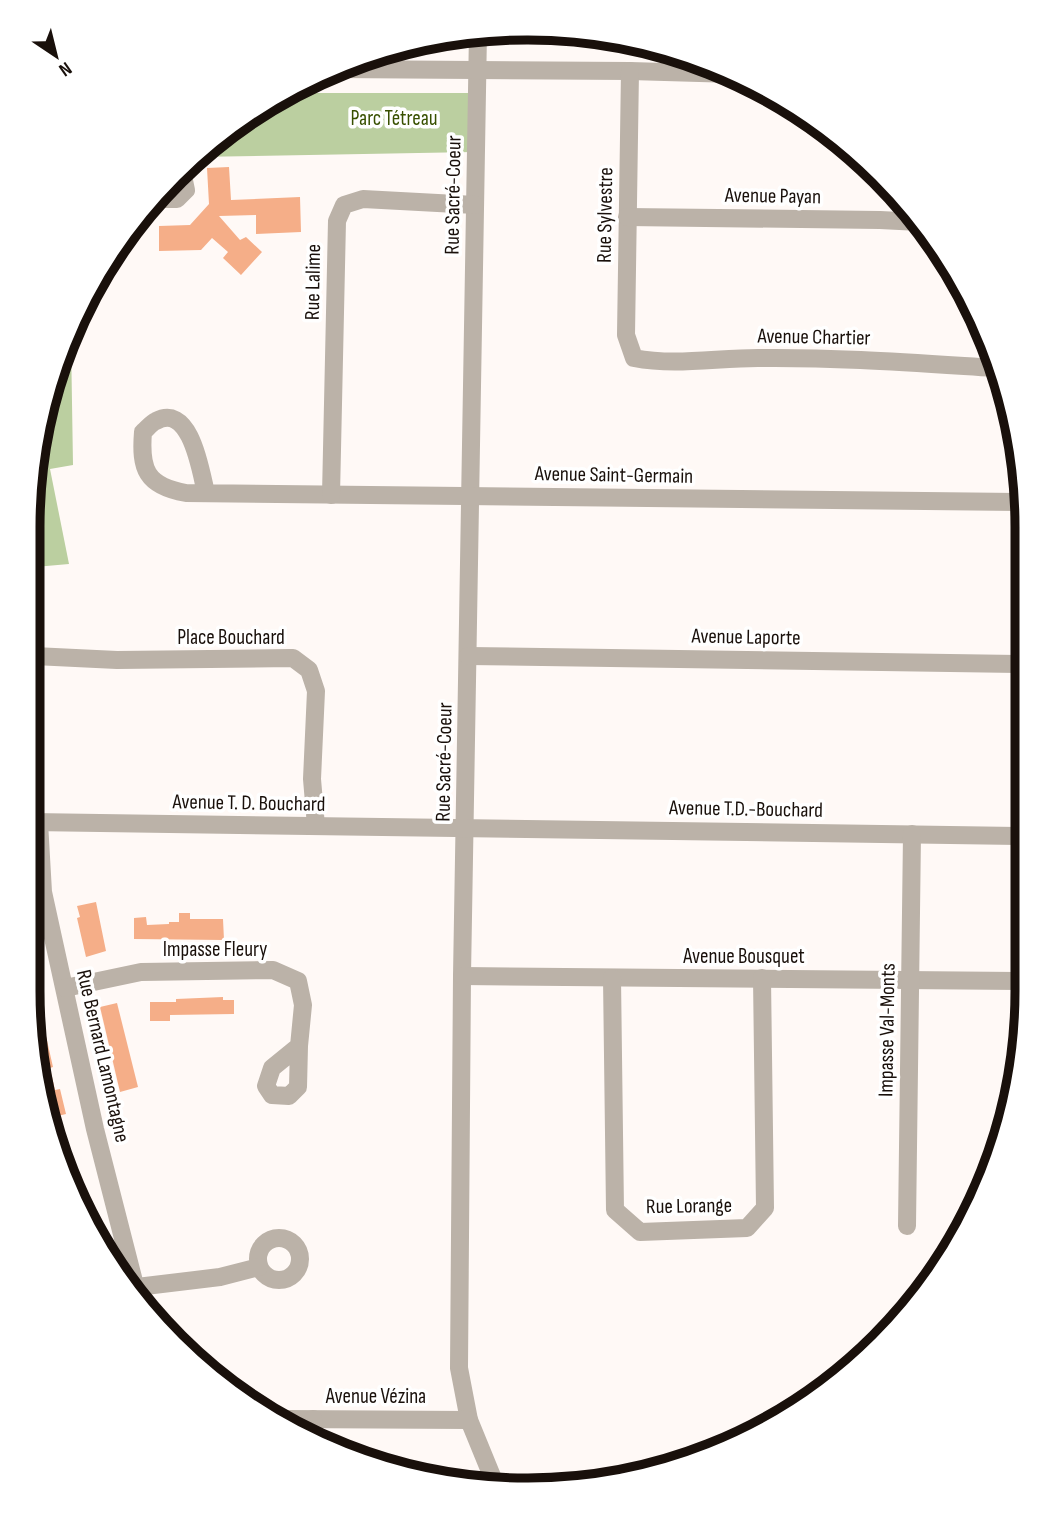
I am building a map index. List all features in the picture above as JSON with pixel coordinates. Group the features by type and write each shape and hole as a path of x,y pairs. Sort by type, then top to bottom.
{"street":[{"name":"Rue Sacré-Coeur","path":"478,43 459,1368 469,1420 492,1477"},
{"path":"362,69 703,73"},
{"name":"Rue Sylvestre","path":"630,71 626,335 634,358"},
{"path":"168,199 177,199 186,190 184,182"},
{"name":"Rue Lalime","path":"331,495 337,221 344,205 363,199 475,205"},
{"name":"Avenue Payan","path":"627,217 906,221"},
{"name":"Avenue Chartier","path":"634,358 658,362 757,358 879,361 988,368"},
{"name":"Avenue Saint-Germain","path":"206,493 193,442 183,425 169,419 156,420 143,432 143,467 157,482 173,491 206,493 471,497 1014,502"},
{"name":"Place Bouchard","path":"40,656 117,660 293,658 309,670 316,691 312,779 316,827"},
{"name":"Avenue Laporte","path":"468,656 1015,664"},
{"name":"Avenue T. D. Bouchard","path":"40,822 466,827"},
{"name":"Avenue T.D.-Bouchard","path":"466,827 1015,836"},
{"name":"Impasse Val-Monts","path":"907,1226 912,834"},
{"name":"Rue Bernard Lamontagne","path":"40,866 43,892 95,1129 133,1276"},
{"name":"Impasse Fleury","path":"65,988 141,972 273,970 298,981 303,1005 299,1046"},
{"name":"Avenue Bousquet","path":"463,976 1015,981"},
{"name":"Rue Lorange","path":"612,978 615,1210 640,1232 747,1228 765,1208 762,978"},
{"path":"144,1291 259,1267"},
{"name":"Avenue Vézina","path":"296,1419 469,1420"},
{"path":"313,1419 314,1429"}],"green space":[{"name":"Parc Tétreau","path":"307,93 474,93 473,152 211,157 257,122"},
{"path":"71,357 73,465 50,469 69,564 40,567 40,528 44,464 57,401"}],"building":[{"path":"229,167 231,200 300,197 301,232 256,234 256,215 219,216 240,240 246,237 262,252 241,275 223,258 228,252 212,238 201,250 159,251 159,226 190,225 209,204 207,168"},
{"path":"96,902 106,951 86,957 77,906"},
{"path":"179,913 190,913 190,919 223,919 224,940 134,939 134,918 146,917 147,925 169,924 179,922"},
{"path":"223,997 223,1000 234,1000 234,1014 170,1015 170,1021 150,1021 150,1002"},
{"path":"117,1003 138,1087 120,1092 100,1007"},
{"path":"41,1014 53,1067 50,1068 55,1090 60,1089 66,1114 57,1116 44,1054"}]}
